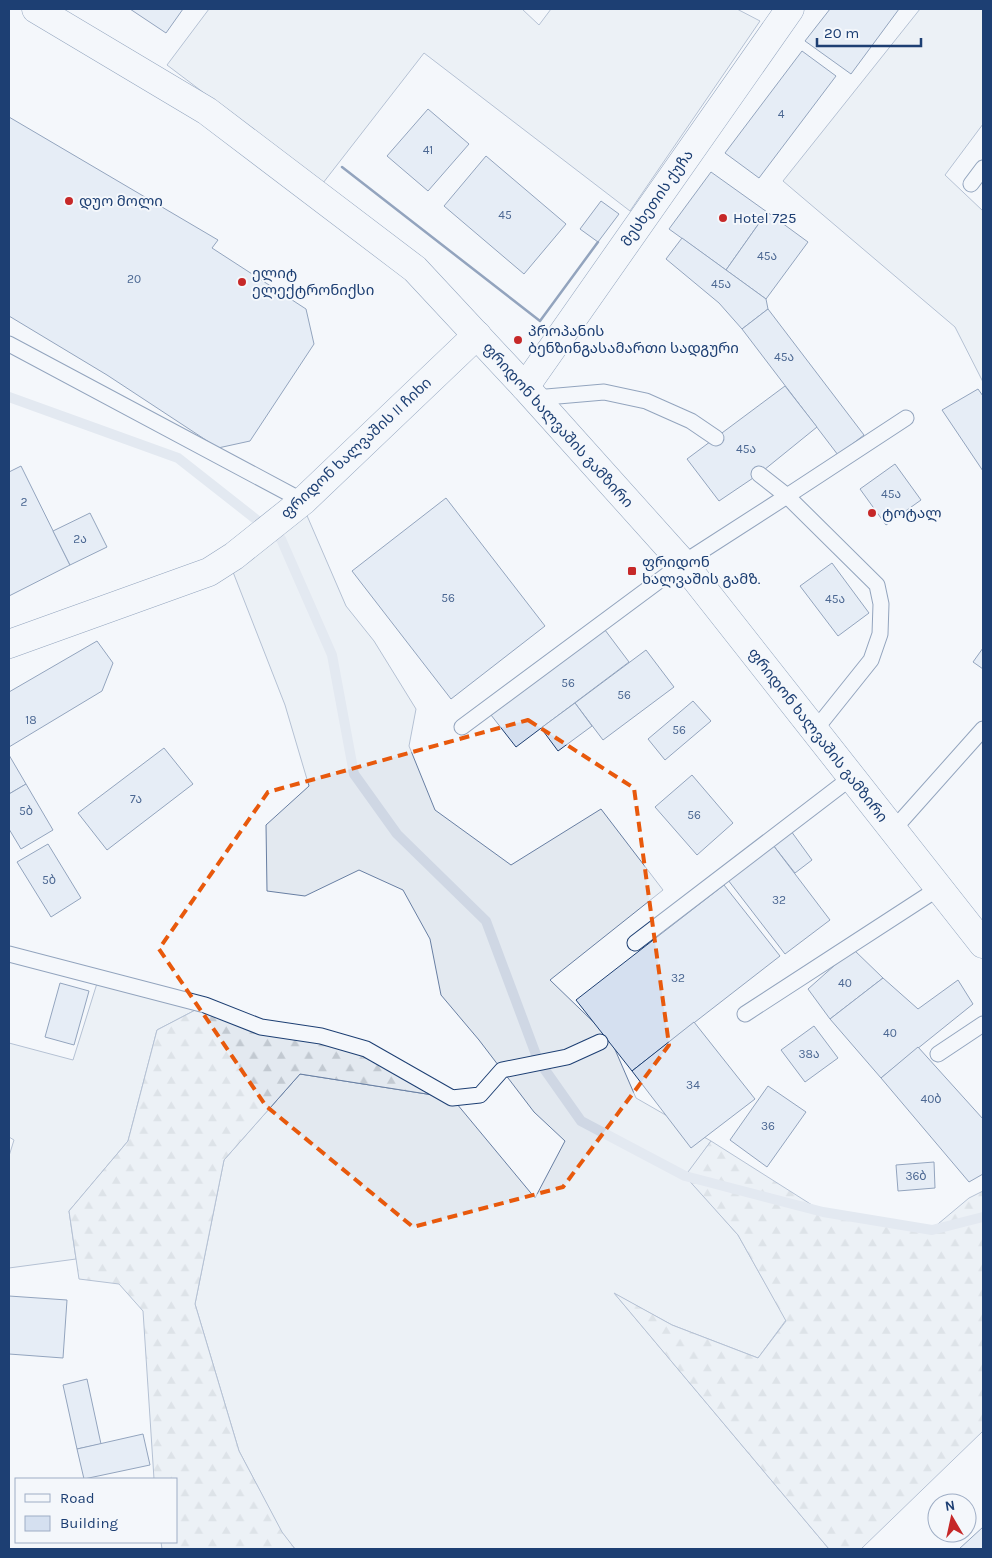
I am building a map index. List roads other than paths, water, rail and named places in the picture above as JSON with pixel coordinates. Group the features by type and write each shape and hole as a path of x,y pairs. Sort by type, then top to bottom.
{"main road":[{"name":"ფრიდონ ხალვაშის გამზირი","path":"36,9 207,111 415,269 683,563 983,944"},
{"name":"მესხეთის ქუჩა","path":"530,393 790,9"},
{"name":"ფრიდონ ხალვაშის II ჩიხი","path":"9,644 209,572 234,556 303,501 477,335"}],"lane":[{"path":"971,184 983,168"},
{"path":"9,344 303,501"},
{"path":"530,393 604,392 646,401 691,421 716,438"},
{"path":"462,727 683,563 906,418"},
{"path":"759,474 787,496 877,585 882,604 880,634 871,660 815,730"},
{"path":"893,830 983,728"},
{"path":"634,943 852,777"},
{"path":"746,1014 939,888"},
{"path":"9,954 205,1005 261,1027 321,1036 366,1049 452,1098 480,1095 502,1070 567,1057 600,1042"},
{"path":"938,1054 983,1024"}],"waterway":[{"path":"9,397 178,458 281,539 332,655 354,774 397,834 486,921 538,1060 581,1121 685,1176 823,1212 932,1230 983,1217"}],"place":[{"name":"დუო მოლი","path":"69,201"},
{"name":"Hotel 725","path":"723,218"},
{"name":"ელიტ ელექტრონიქსი","path":"242,282"},
{"name":"პროპანის ბენზინგასამართი სადგური","path":"518,340"},
{"name":"ტოტალ","path":"872,513"},
{"name":"ფრიდონ ხალვაშის გამზ.","path":"632,571"}]}
